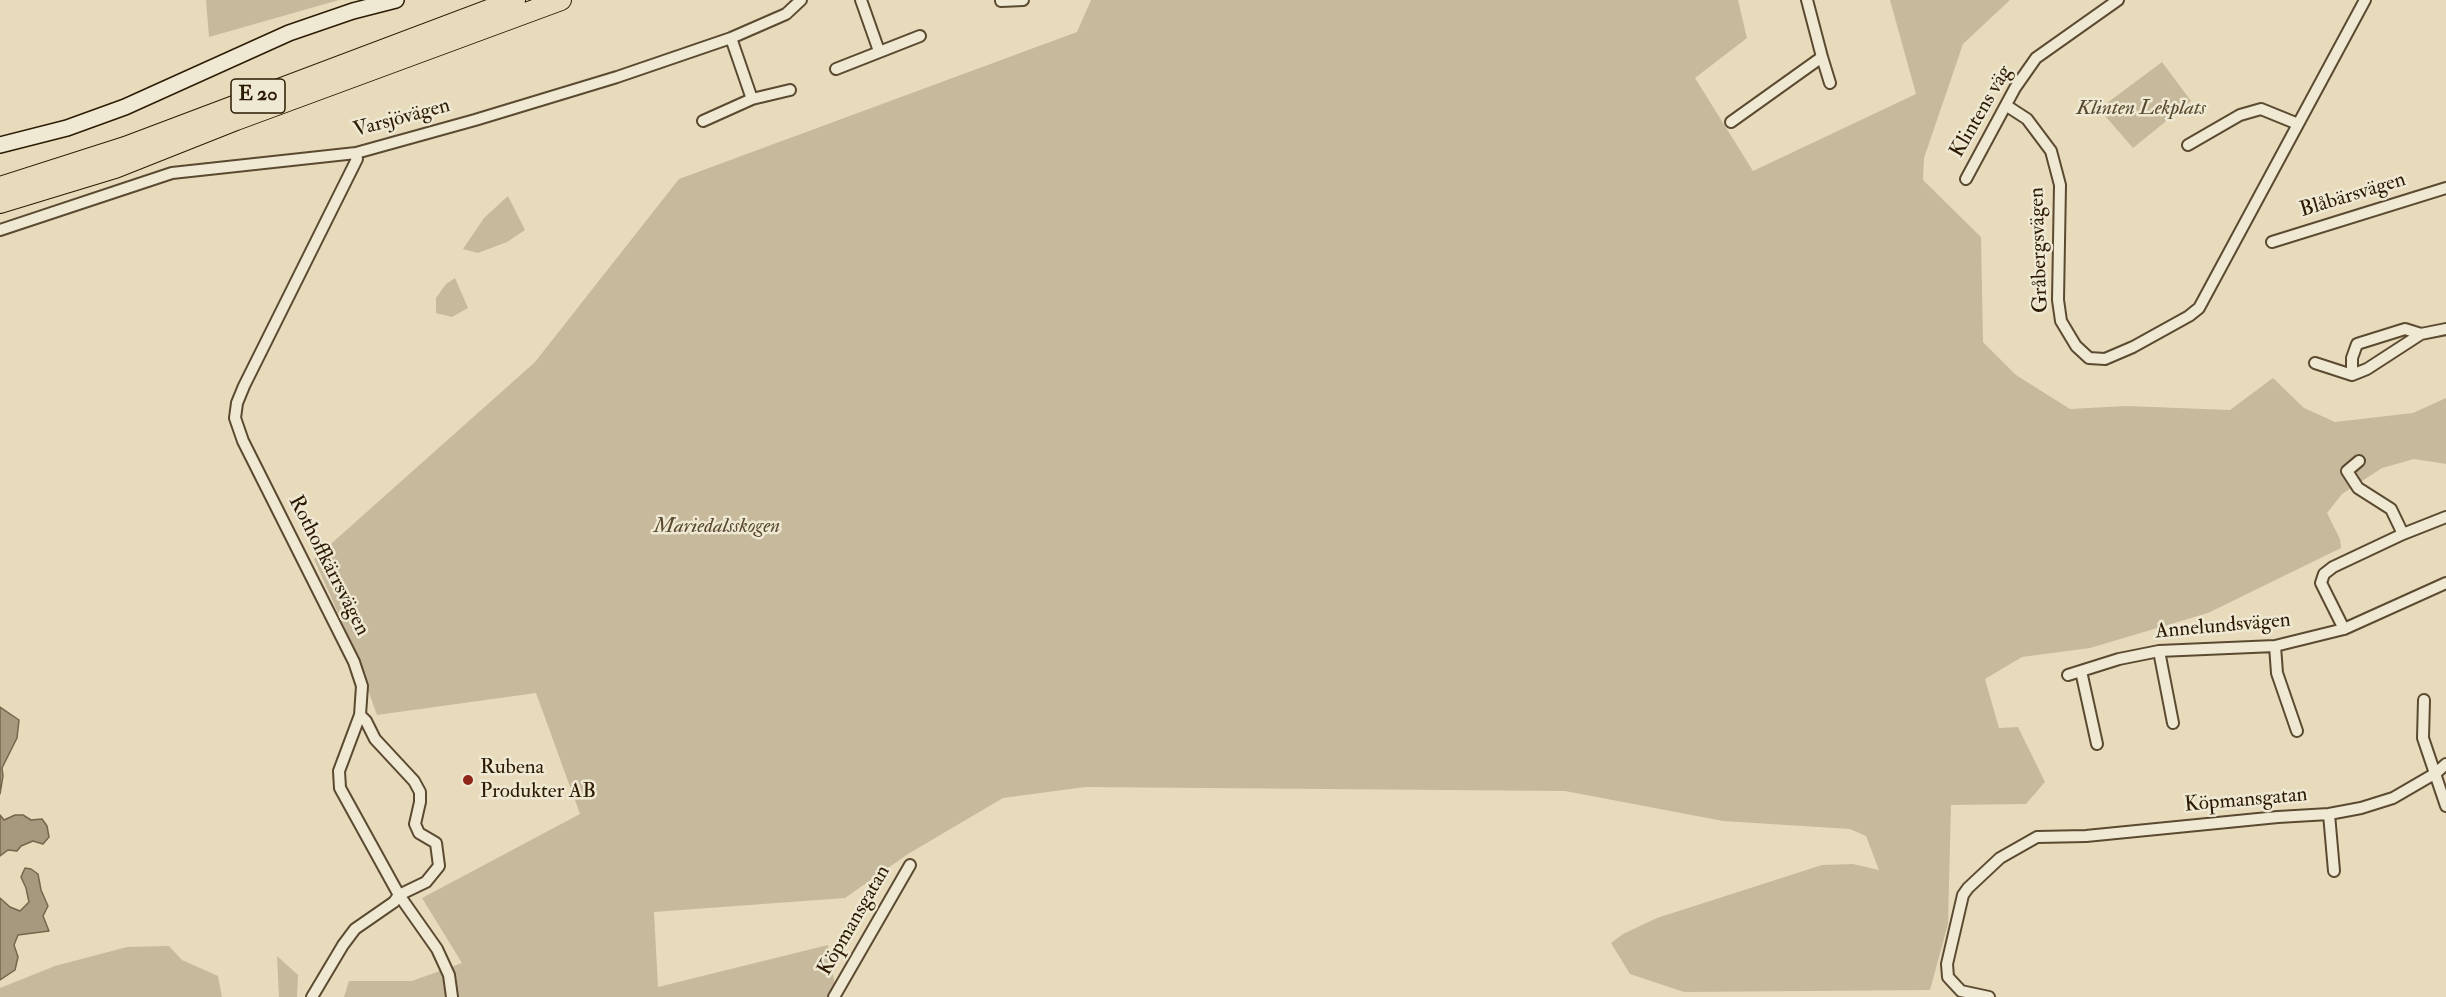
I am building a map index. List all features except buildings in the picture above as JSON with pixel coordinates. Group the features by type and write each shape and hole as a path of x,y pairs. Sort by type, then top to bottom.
{"highway":[{"name":"E 20","path":"0,187 126,147 515,0"},
{"name":"E 20","path":"0,202 115,168 236,120 561,0"}],"street":[{"path":"0,145 67,128 125,107 289,33 352,11 396,0"},
{"name":"Varsjövägen","path":"0,230 172,173 356,153 476,120 617,77 731,38 786,14 801,0"},
{"path":"861,0 879,51"},
{"path":"1001,1 1023,0"},
{"path":"1807,0 1830,83"},
{"name":"Klintens väg","path":"1966,179 2015,88 2036,58 2118,0"},
{"name":"Gråbergsvägen","path":"2007,106 2027,119 2051,151 2060,185 2058,300 2061,321 2076,346 2089,358 2105,359 2133,347 2189,316 2199,308 2365,0"},
{"path":"836,69 920,36"},
{"path":"731,38 752,99"},
{"path":"1731,122 1822,57"},
{"path":"703,121 752,99 789,90"},
{"path":"2188,145 2240,115 2261,109 2298,124"},
{"name":"Rothoffkärrsvägen","path":"356,153 357,159 244,386 235,409 238,429 243,441 354,662 362,686 360,715 339,771 340,788 399,895 437,949 449,975 452,997"},
{"name":"Blåbärsvägen","path":"2272,242 2446,188"},
{"path":"2352,375 2352,358 2357,344 2404,329 2421,334"},
{"path":"2316,363 2352,375 2367,369 2421,334 2446,329"},
{"path":"2359,461 2347,471 2358,488 2391,509 2403,534"},
{"path":"2344,629 2320,583 2324,574 2332,567 2446,517"},
{"name":"Annelundsvägen","path":"2067,675 2119,659 2159,651 2275,646 2344,629 2446,583"},
{"path":"2275,646 2277,673 2296,731"},
{"path":"2159,651 2172,723"},
{"path":"2081,671 2097,744"},
{"path":"2424,700 2423,738 2446,806"},
{"path":"312,997 355,929 394,902 399,895 426,882 439,866 436,843 419,833 415,824 420,792 414,781 375,739 366,721 360,715"},
{"name":"Köpmansgatan","path":"1989,997 1961,991 1954,987 1948,977 1947,964 1963,895 2000,858 2037,837 2086,836 2329,814 2361,808 2393,798 2436,773 2446,764"},
{"path":"2329,814 2334,871"},
{"name":"Köpmansgatan","path":"834,997 910,865"}],"green space":[{"path":"206,0 339,0 209,37"},
{"name":"Mariedalsskogen","path":"1091,0 1738,0 1747,38 1695,78 1753,171 1916,94 1890,0 2010,0 1963,44 1924,158 1923,180 1981,237 1983,342 2016,375 2070,409 2126,406 2230,410 2273,378 2304,408 2335,422 2413,413 2446,398 2446,464 2414,459 2382,468 2342,494 2327,513 2340,539 2341,548 2208,613 2090,648 2022,657 1985,679 1999,728 2018,727 2045,782 2026,804 1951,805 1948,924 1930,990 1684,992 1630,974 1611,943 1623,934 1657,918 1822,865 1853,864 1879,870 1866,836 1850,829 1723,821 1565,791 1085,787 1003,798 908,854 845,898 654,912 658,987 828,945 837,997 344,997 349,981 412,981 462,963 422,898 580,814 536,693 377,715 350,640 314,559 535,362 679,179 1077,32"},
{"name":"Klinten Lekplats","path":"2162,62 2191,101 2133,148 2099,109"},
{"path":"508,196 525,230 507,242 478,253 463,249 484,218"},
{"path":"455,278 468,308 452,317 436,313 436,298 446,284"},
{"path":"169,946 182,960 218,976 222,997 0,997 0,988 55,966 127,947"},
{"path":"277,956 298,975 297,997 279,997"}],"shaded area":[{"path":"0,707 19,720 17,738 2,768 0,794"},
{"path":"0,815 4,820 15,815 23,815 31,820 42,819 47,826 49,837 43,844 33,841 21,846 17,851 8,850 0,856"},
{"path":"25,868 38,874 41,890 48,906 43,916 49,931 18,935 14,945 18,957 15,970 0,980 0,898 10,907 20,911 29,902 21,877"}],"place":[{"name":"Rubena Produkter AB","path":"468,780"}]}
